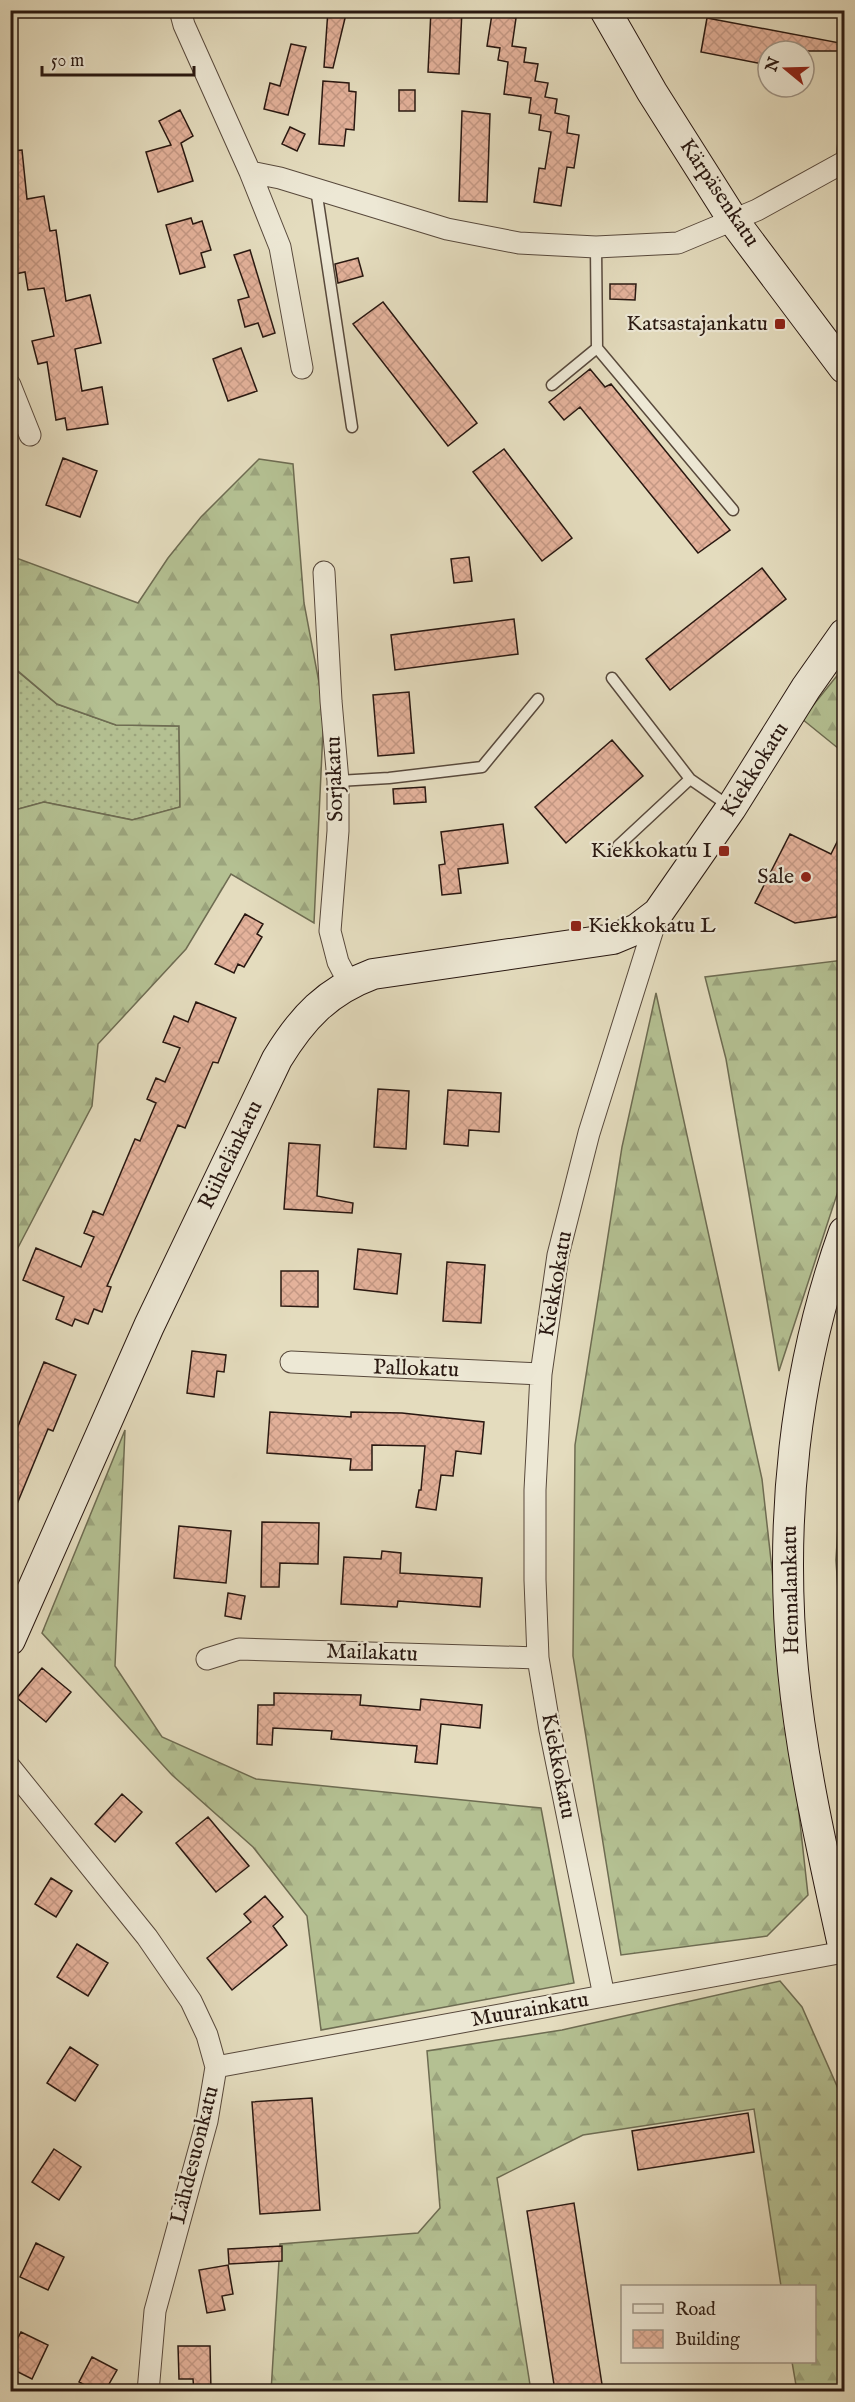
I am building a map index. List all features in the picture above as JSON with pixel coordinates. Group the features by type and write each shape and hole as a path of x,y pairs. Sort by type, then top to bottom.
{"street":[{"path":"180,10 184,25 250,172 280,247 302,368"},
{"name":"Kärpäsenkatu","path":"605,10 652,92 733,220 844,368"},
{"path":"250,172 316,188 457,231 519,243 596,247 678,243 757,210 843,163"},
{"path":"10,385 30,435"},
{"name":"Sorjakatu","path":"324,572 338,781 338,831 330,931 338,962 349,983"},
{"name":"Kiekkokatu","path":"604,1996 550,1730 538,1658 535,1490 541,1374 558,1255 588,1133 658,913 731,808 844,634"},
{"name":"Riihelänkatu","path":"10,1640 149,1326 277,1059 295,1029 319,1005 349,983 373,974 613,939 637,929 658,913"},
{"name":"Hennalankatu","path":"844,1232 832,1267 804,1376 792,1471 787,1568 793,1670 812,1801 844,1951"},
{"name":"Pallokatu","path":"291,1362 541,1374"},
{"name":"Mailakatu","path":"207,1659 239,1649 538,1658"},
{"name":"Lähdesuonkatu","path":"10,1767 154,1946 191,2001 207,2035 216,2067 207,2121 155,2311 148,2391"},
{"name":"Muurainkatu","path":"216,2067 844,1951"}],"lane":[{"path":"843,163 844,137"},
{"path":"316,188 352,427"},
{"path":"596,247 597,348 733,510"},
{"path":"552,386 597,348"},
{"path":"612,678 690,779 731,808"},
{"path":"338,781 389,778 483,767 538,699"},
{"path":"618,846 690,779"}],"green space":[{"path":"259,459 293,464 304,603 324,709 314,923 231,874 186,949 98,1044 92,1106 11,1261 11,811 44,802 132,820 180,807 179,726 116,725 57,704 11,665 11,556 138,603 168,558 201,517"},
{"path":"10,665 57,704 116,725 179,726 180,807 133,820 44,802 11,811"},
{"path":"844,667 844,753 802,719"},
{"path":"844,960 844,1173 779,1371 726,1059 705,977"},
{"path":"656,993 762,1479 808,1895 767,1936 621,1955 573,1656 575,1445 622,1147"},
{"path":"844,1426 844,1682 836,1560"},
{"path":"125,1430 115,1666 162,1737 256,1779 541,1808 574,1983 321,2030 307,1916 253,1847 172,1775 42,1633"},
{"path":"780,1981 802,2007 844,2102 844,2391 797,2391 792,2363 816,2363 816,2285 781,2285 754,2109 583,2135 497,2178 531,2391 271,2392 280,2244 418,2233 440,2208 427,2051 562,2030"}],"building":[{"path":"328,10 347,10 333,68 324,67"},
{"path":"431,10 462,10 459,74 428,72"},
{"path":"492,14 516,18 512,46 526,48 524,62 538,64 535,81 548,83 545,97 557,99 555,113 569,116 567,133 579,135 574,168 567,167 561,206 534,202 539,168 545,169 551,132 539,130 541,115 529,113 531,98 504,94 508,62 498,60 500,48 487,46"},
{"path":"707,18 840,43 839,51 816,51 816,39 756,39 756,63 701,52"},
{"path":"291,44 306,47 288,115 264,109 270,83 280,86"},
{"path":"323,81 349,83 349,91 356,92 354,130 346,129 344,146 319,144"},
{"path":"399,90 415,90 415,111 399,111"},
{"path":"180,110 193,136 181,143 193,181 158,192 146,152 171,145 159,121"},
{"path":"462,111 490,114 487,202 459,201"},
{"path":"290,127 305,134 297,151 282,144"},
{"path":"22,150 27,199 44,196 50,231 56,230 66,301 90,295 101,343 75,349 82,391 102,387 108,424 67,430 65,418 56,420 47,362 38,364 32,341 54,336 44,288 28,290 25,272 10,275 10,151"},
{"path":"191,218 193,224 202,221 211,250 201,253 205,267 180,274 166,225"},
{"path":"250,250 275,333 263,337 258,323 245,327 238,300 249,297 234,255"},
{"path":"358,258 363,276 338,283 335,264"},
{"path":"610,284 636,284 635,300 610,299"},
{"path":"383,302 477,423 448,446 353,324"},
{"path":"241,348 257,391 228,401 213,359"},
{"path":"590,369 605,387 611,384 730,530 698,553 580,407 564,420 549,402"},
{"path":"504,449 572,538 542,561 473,472"},
{"path":"63,458 97,471 80,517 46,505"},
{"path":"469,557 472,581 454,583 451,559"},
{"path":"762,568 786,599 670,690 646,659"},
{"path":"514,619 518,654 395,670 391,635"},
{"path":"409,692 414,753 378,756 373,695"},
{"path":"612,740 643,776 566,843 535,807"},
{"path":"425,787 426,802 394,804 393,789"},
{"path":"503,824 508,863 458,869 461,893 442,895 439,865 445,864 441,832"},
{"name":"Sale","path":"844,828 844,900 836,917 795,923 755,903 790,834 831,854"},
{"path":"245,914 263,924 257,934 262,937 244,967 238,964 234,973 215,964"},
{"path":"196,1002 236,1018 218,1063 213,1062 185,1128 178,1125 107,1286 111,1287 102,1312 94,1309 88,1324 75,1319 72,1326 56,1319 64,1297 23,1280 36,1248 81,1267 94,1237 84,1233 93,1211 103,1215 135,1139 140,1141 156,1103 147,1099 156,1078 165,1082 180,1048 163,1042 174,1016 188,1022"},
{"path":"378,1089 409,1091 406,1149 374,1147"},
{"path":"448,1090 501,1093 499,1132 469,1130 468,1146 444,1144"},
{"path":"289,1143 320,1145 317,1196 353,1203 352,1213 284,1209"},
{"path":"358,1249 401,1254 397,1294 354,1289"},
{"path":"447,1262 485,1265 481,1323 443,1321"},
{"path":"281,1271 318,1271 318,1307 281,1306"},
{"path":"192,1351 226,1355 224,1372 217,1371 214,1397 187,1393"},
{"path":"44,1362 76,1375 53,1431 48,1429 10,1521 10,1446"},
{"path":"270,1412 351,1417 351,1412 402,1413 484,1422 481,1454 456,1451 453,1476 441,1475 436,1510 416,1507 419,1490 421,1490 425,1446 372,1445 372,1470 350,1470 351,1459 267,1453"},
{"path":"262,1522 319,1523 318,1564 280,1563 279,1587 261,1587"},
{"path":"179,1526 231,1531 226,1583 174,1578"},
{"path":"382,1551 401,1553 400,1573 482,1578 480,1607 398,1601 397,1607 341,1604 344,1557 381,1559"},
{"path":"228,1593 245,1596 241,1619 225,1616"},
{"path":"42,1668 71,1692 46,1722 17,1698"},
{"path":"274,1693 361,1695 360,1705 420,1710 421,1699 482,1705 480,1728 441,1724 437,1764 415,1762 417,1746 331,1739 332,1731 273,1728 272,1745 257,1744 258,1705 274,1705"},
{"path":"122,1794 142,1812 115,1842 95,1824"},
{"path":"208,1817 249,1866 216,1892 176,1843"},
{"path":"51,1878 72,1891 56,1917 35,1904"},
{"path":"265,1896 283,1917 273,1926 287,1945 232,1990 207,1958 251,1922 244,1914"},
{"path":"77,1944 108,1963 88,1996 57,1977"},
{"path":"70,2047 98,2065 75,2101 47,2083"},
{"path":"312,2098 320,2210 260,2214 252,2102"},
{"path":"748,2113 754,2152 638,2170 632,2131"},
{"path":"54,2149 81,2167 59,2200 32,2182"},
{"path":"574,2203 603,2391 555,2391 527,2211"},
{"path":"36,2243 64,2257 48,2290 20,2277"},
{"path":"282,2246 282,2261 229,2264 228,2249"},
{"path":"228,2265 233,2294 222,2296 225,2310 207,2313 199,2270"},
{"path":"21,2332 48,2345 32,2379 10,2368 10,2353"},
{"path":"178,2346 210,2346 211,2391 194,2391 193,2379 179,2379"},
{"path":"92,2357 117,2370 105,2391 96,2391 79,2382"}],"place":[{"name":"Katsastajankatu","path":"780,324"},
{"name":"Kiekkokatu I","path":"724,851"},
{"name":"Sale","path":"806,877"},
{"name":"Kiekkokatu L","path":"576,926"}]}
